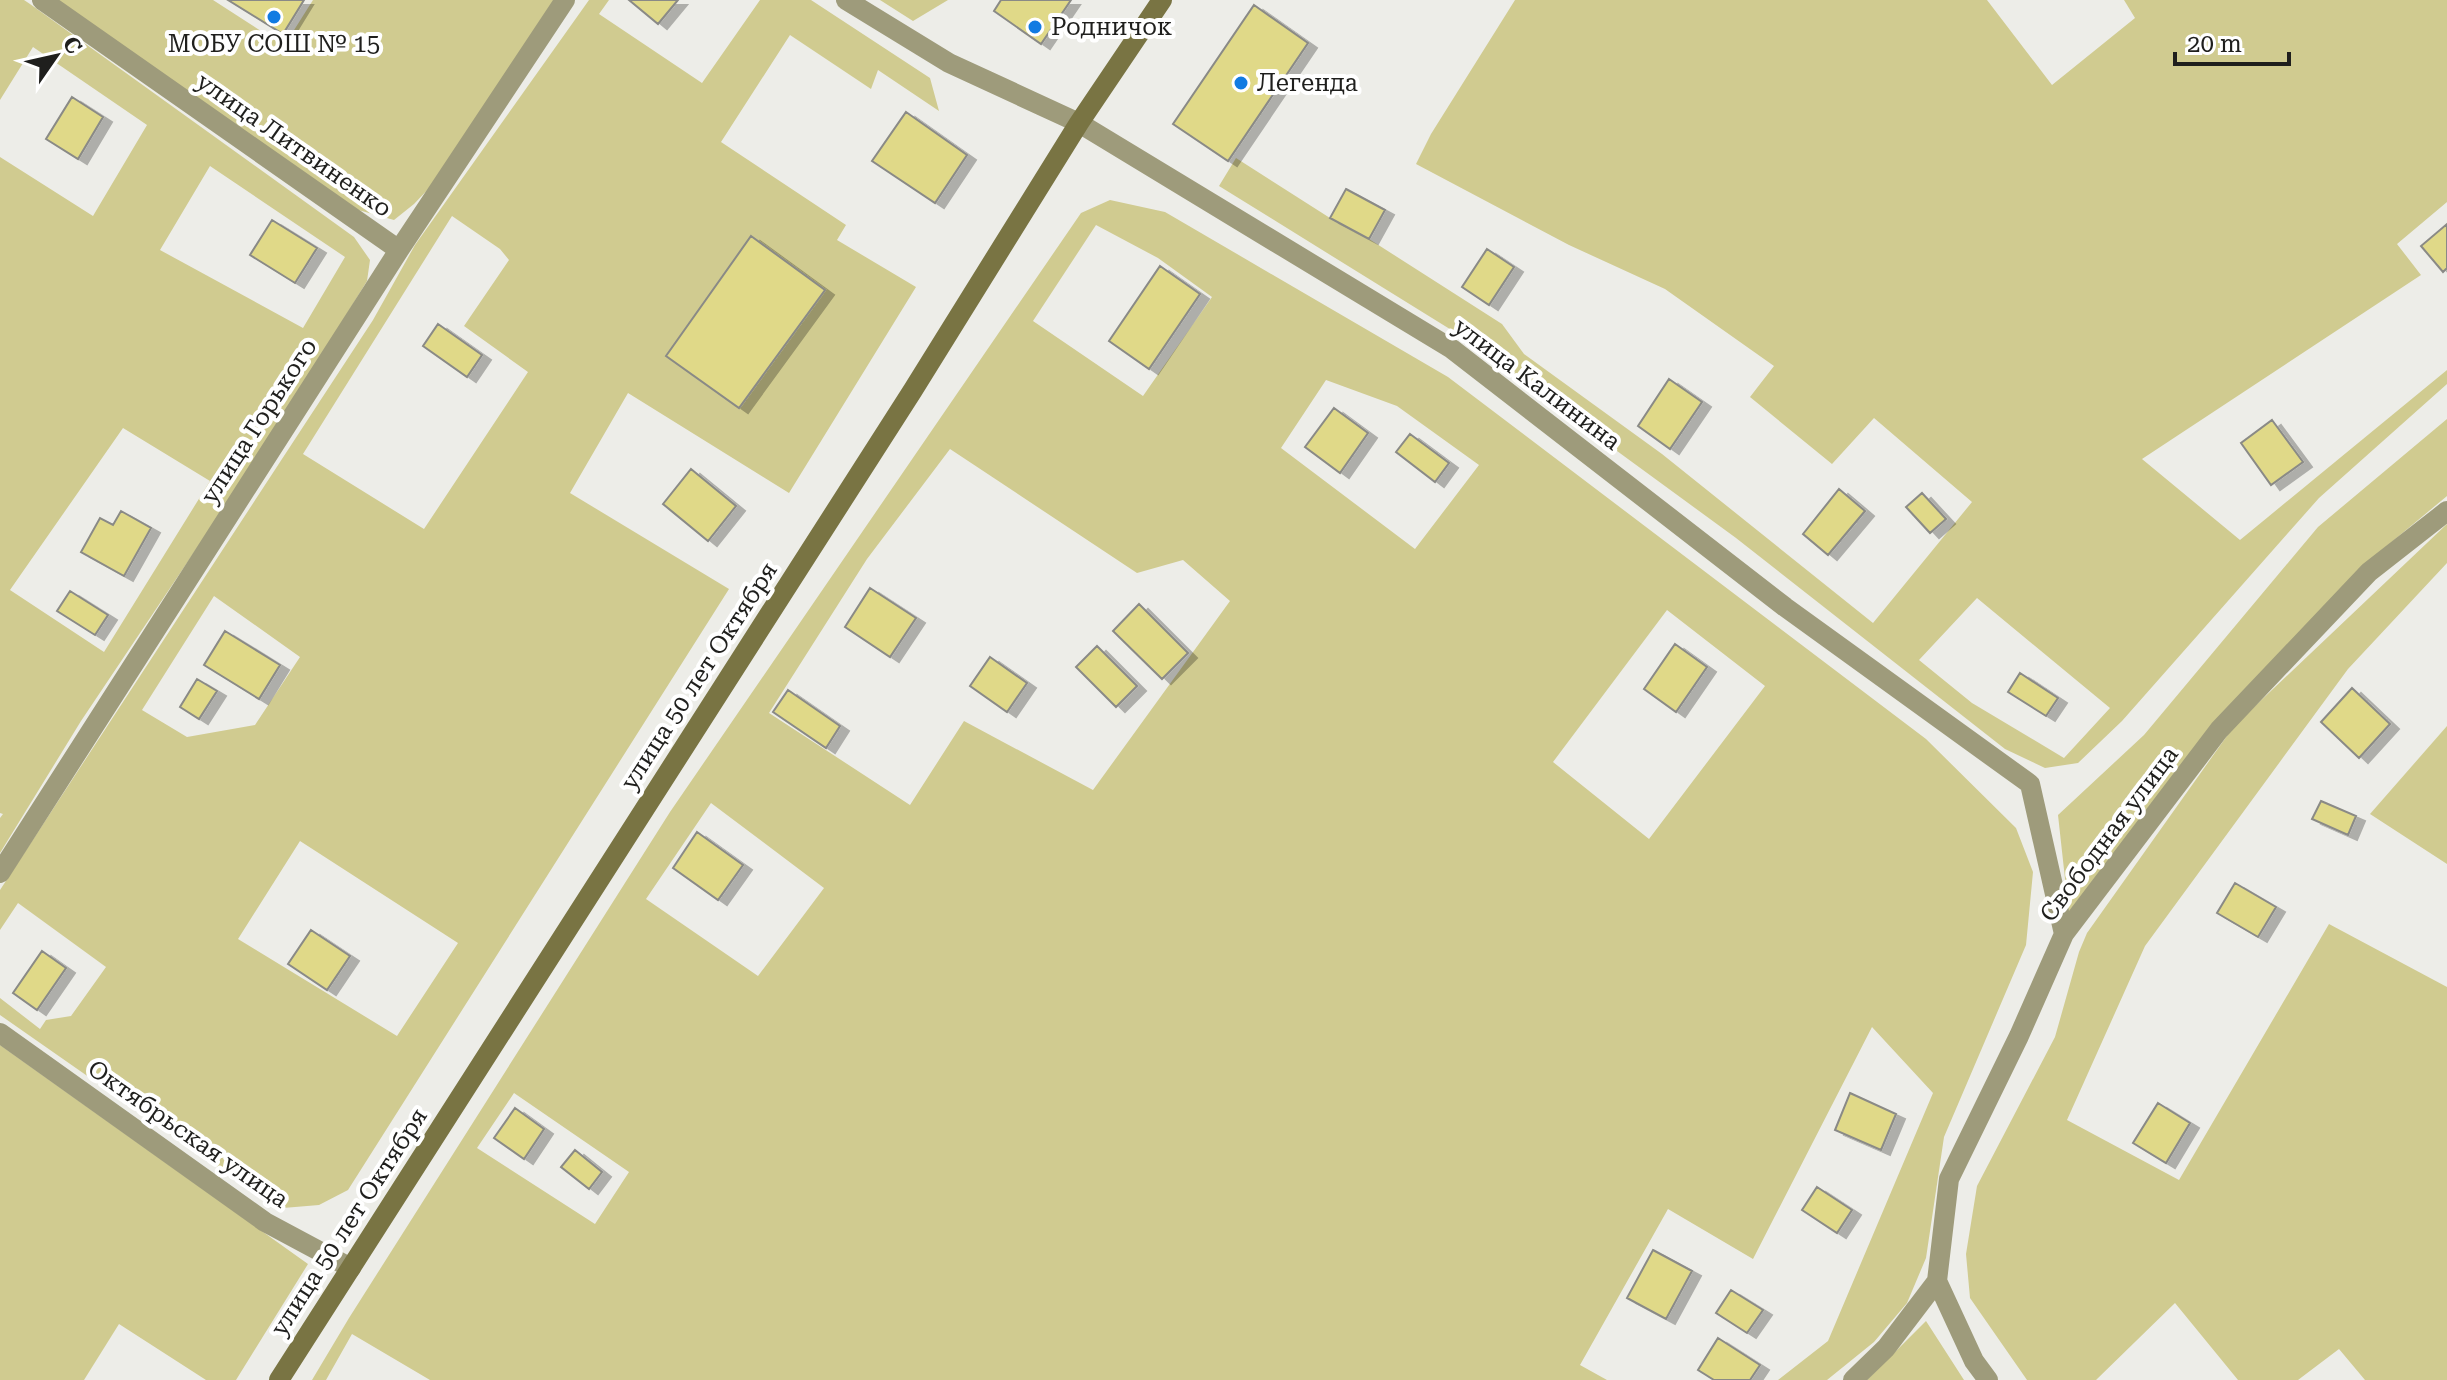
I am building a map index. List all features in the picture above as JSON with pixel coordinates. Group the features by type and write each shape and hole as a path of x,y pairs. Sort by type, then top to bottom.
{"main road":[{"name":"улица 50 лет Октября","path":"279,1380 913,390 1079,123 1162,0"}],"street":[{"name":"улица Литвиненко","path":"42,0 399,250"},
{"name":"улица Горького","path":"0,873 399,250 565,0"},
{"name":"улица Калинина","path":"846,0 949,63 1079,123 1452,349 1785,607 2030,784 2064,934"},
{"name":"Свободная улица","path":"1937,1281 1949,1179 2019,1036 2064,934 2219,730 2369,572 2447,511"},
{"name":"Октябрьская улица","path":"0,1033 265,1222 351,1268"},
{"path":"1853,1380 1886,1348 1937,1281 1974,1361 1988,1380"}],"shaded area":[{"path":"0,0 24,0 354,237 370,260 367,281 276,430 81,721 0,853 0,818 3,814 0,813 0,157 93,216 147,125 33,47 0,100","holes":["210,166 345,257 303,328 160,250","123,428 210,481 104,652 10,590"]},
{"path":"52,0 213,0 284,46 313,0 554,0 434,183 394,220 344,206"},
{"path":"589,0 609,0 599,14 702,83 760,0 811,0 930,78 939,111 878,70 871,89 790,35 721,142 846,225 837,240 916,287 789,493 628,393 570,493 729,589 348,1190 319,1205 283,1208 242,1184 0,1015 0,998 40,1029 46,1020 71,1016 106,967 18,903 0,930 0,890 373,320 415,245","holes":["452,216 500,249 509,260 464,326 528,372 424,529 303,454","214,596 300,657 255,725 187,737 142,710","300,841 458,943 397,1036 238,939"]},
{"path":"880,0 948,0 913,21"},
{"path":"1515,0 1987,0 2052,85 2135,18 2124,0 2447,0 2447,202 2397,244 2421,275 2142,459 2240,540 2447,370 2447,384 2319,498 2122,721 2078,763 2045,768 2005,749 1736,538 1453,331 1219,186 1236,158 1502,324 1524,354 1662,454 1873,623 1972,502 1874,418 1832,464 1750,397 1774,366 1665,289 1569,245 1416,164 1431,134","holes":["1977,598 2110,708 2064,758 1972,703 1919,660"]},
{"path":"1110,200 1165,212 1448,377 1926,739 2016,828 2033,872 2026,945 1944,1137 1926,1258 1907,1303 1874,1342 1827,1380 1778,1380 1828,1341 1933,1093 1872,1027 1753,1259 1668,1209 1580,1365 1607,1380 430,1380 352,1334 326,1380 312,1380 670,812 1081,213","holes":["1096,225 1158,258 1212,297 1143,396 1033,321","1326,380 1397,406 1479,465 1415,549 1281,448","950,449 1137,573 1183,560 1230,601 1093,790 964,721 910,805 769,713 867,559","1667,610 1765,686 1649,839 1553,762","711,803 824,888 758,976 646,899","514,1093 629,1172 595,1224 477,1148"]},
{"path":"2447,419 2447,496 2358,570 2069,915 2058,815 2144,735 2318,527"},
{"path":"2447,524 2447,563 2348,669 2145,946 2067,1120 2179,1180 2329,924 2447,987 2447,1380 2365,1380 2339,1349 2298,1380 2238,1380 2175,1303 2096,1380 2027,1380 1970,1298 1966,1254 1977,1186 2055,1037 2087,933 2234,726"},
{"path":"2447,726 2447,864 2370,814"},
{"path":"0,1045 308,1264 236,1380 206,1380 119,1324 84,1380 0,1380"},
{"path":"1926,1321 1964,1380 1867,1380"}],"building":[{"name":"МОБУ СОШ № 15","path":"228,0 304,0 283,34"},
{"path":"629,0 678,0 658,24"},
{"name":"Родничок","path":"1001,0 1071,0 1041,44 994,11"},
{"name":"Легенда","path":"1254,5 1308,43 1228,161 1173,124"},
{"path":"72,97 103,117 78,159 46,139"},
{"path":"906,112 967,155 935,203 872,161"},
{"path":"1346,189 1385,210 1369,239 1330,218"},
{"path":"272,220 317,248 295,283 250,255"},
{"path":"2447,224 2447,268 2443,272 2421,246"},
{"path":"751,236 825,290 739,408 666,356"},
{"path":"1487,249 1514,267 1489,305 1462,287"},
{"path":"1160,266 1200,294 1149,369 1109,341"},
{"path":"438,324 482,355 467,377 423,346"},
{"path":"1669,379 1702,402 1670,449 1638,426"},
{"path":"1334,408 1368,433 1340,473 1305,447"},
{"path":"2272,420 2303,462 2271,485 2241,443"},
{"path":"1410,434 1449,463 1435,482 1396,452"},
{"path":"691,469 736,506 708,541 663,504"},
{"path":"1839,489 1865,511 1828,555 1803,534"},
{"path":"1922,493 1946,519 1930,533 1906,507"},
{"path":"121,511 151,528 124,576 81,552 100,518 113,525"},
{"path":"870,588 916,618 890,657 845,627"},
{"path":"70,591 108,615 95,635 57,611"},
{"path":"1139,604 1188,653 1162,679 1113,631"},
{"path":"225,631 280,665 259,699 204,665"},
{"path":"1675,644 1707,667 1676,712 1644,689"},
{"path":"1097,646 1137,686 1116,707 1076,667"},
{"path":"990,657 1027,683 1007,712 970,686"},
{"path":"2020,673 2058,698 2046,716 2008,692"},
{"path":"197,679 217,691 199,719 180,707"},
{"path":"2352,688 2390,724 2359,758 2321,722"},
{"path":"788,690 840,726 826,748 773,712"},
{"path":"2321,801 2356,816 2348,835 2312,819"},
{"path":"697,832 743,865 718,900 673,868"},
{"path":"2235,883 2276,907 2258,937 2217,913"},
{"path":"311,930 350,956 327,990 288,964"},
{"path":"42,951 66,968 37,1010 13,993"},
{"path":"1850,1093 1896,1114 1881,1150 1835,1130"},
{"path":"2158,1103 2190,1123 2166,1163 2133,1143"},
{"path":"515,1108 544,1129 524,1159 494,1138"},
{"path":"575,1150 602,1172 589,1189 561,1167"},
{"path":"1817,1187 1852,1210 1837,1233 1802,1210"},
{"path":"1653,1250 1692,1271 1666,1319 1627,1298"},
{"path":"1731,1290 1763,1310 1747,1333 1716,1313"},
{"path":"1718,1338 1760,1365 1750,1380 1714,1380 1698,1370"}],"place":[{"name":"МОБУ СОШ № 15","path":"274,17"},
{"name":"Родничок","path":"1035,27"},
{"name":"Легенда","path":"1241,83"}]}
